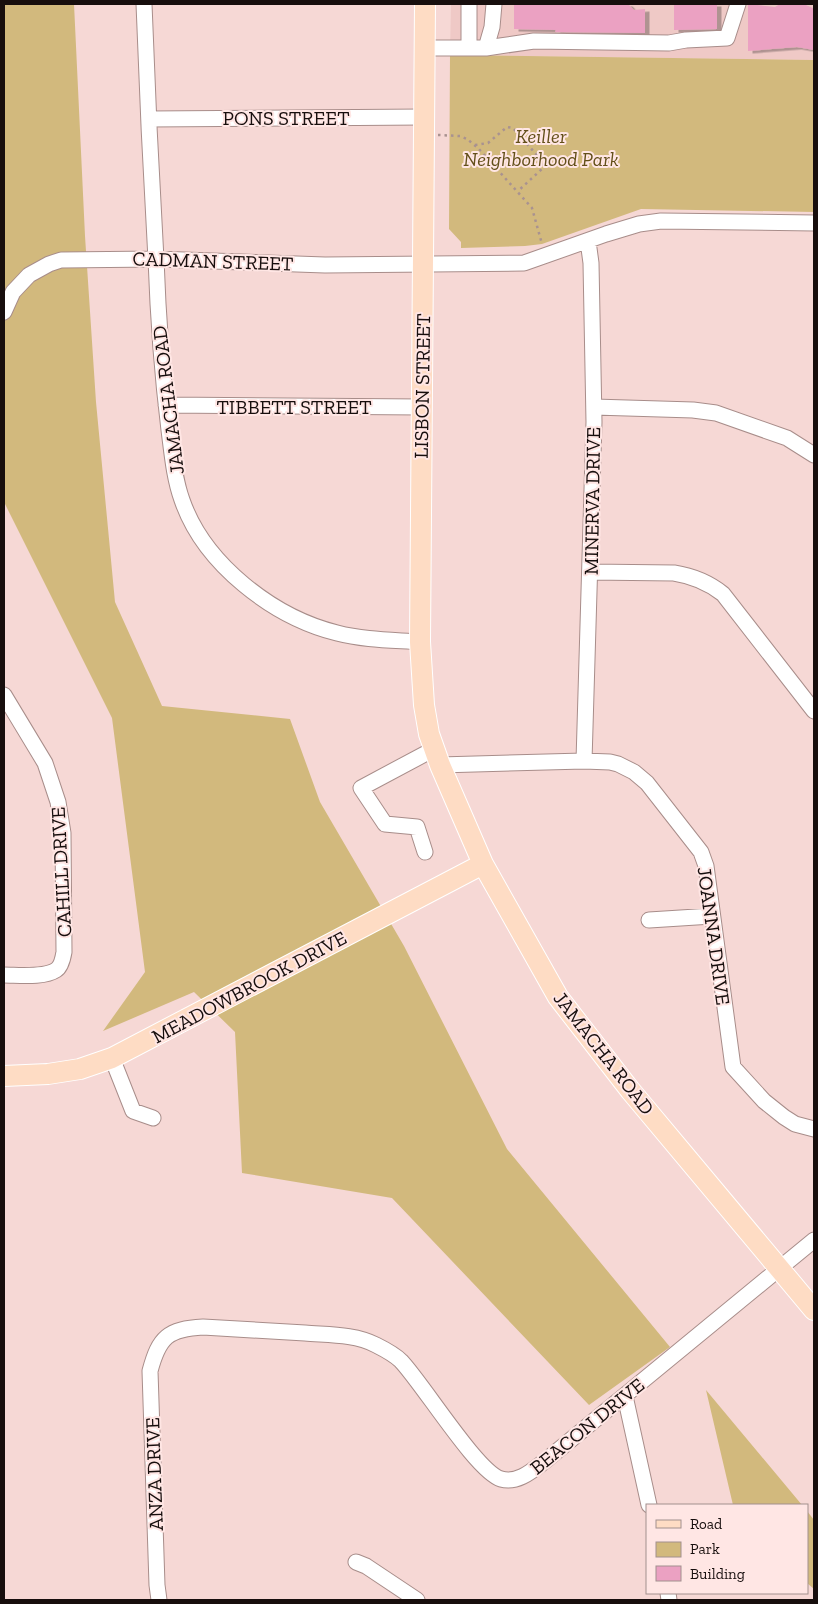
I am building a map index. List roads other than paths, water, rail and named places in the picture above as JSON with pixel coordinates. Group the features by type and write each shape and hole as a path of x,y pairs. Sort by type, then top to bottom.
{"main road":[{"name":"LISBON STREET","path":"425,4 420,642 424,705 429,734 437,757"},
{"name":"JAMACHA ROAD","path":"437,757 483,864 558,997 630,1090 814,1310"},
{"name":"MEADOWBROOK DRIVE","path":"4,1076 48,1074 80,1069 112,1058 483,864"}],"street":[{"name":"JAMACHA ROAD","path":"144,4 156,281 166,405 174,463 182,500 206,543 224,566 252,592 284,613 319,628 356,637 420,642"},
{"path":"469,4 469,48"},
{"path":"486,48 492,28 494,4"},
{"path":"425,48 486,48 534,41 669,43 686,40 727,38 738,4"},
{"name":"PONS STREET","path":"148,119 424,126"},
{"name":"CADMAN STREET","path":"9,290 38,269 61,260 73,259 156,259 325,265 524,263 606,234 639,224 661,221 814,224"},
{"name":"MINERVA DRIVE","path":"584,761 594,408 591,262 588,241"},
{"path":"4,312 9,290"},
{"name":"TIBBETT STREET","path":"166,405 422,407"},
{"path":"594,408 693,410 716,413 787,438 814,455"},
{"path":"590,572 674,573 687,575 708,583 723,594 814,711"},
{"name":"CAHILL DRIVE","path":"4,695 45,763 58,802 63,833 64,952 61,963 56,970 41,975 4,975"},
{"path":"425,852 418,827 384,824 361,788 437,757"},
{"name":"JOANNA DRIVE","path":"437,757 610,762 634,772 653,790 701,852 706,866 733,1067 764,1101 784,1117 795,1124 814,1128"},
{"path":"649,920 712,916"},
{"path":"112,1058 133,1111 153,1118"},
{"name":"BEACON DRIVE","path":"158,1349 163,1340 172,1332 203,1326 332,1335 359,1339 374,1344 400,1360 474,1456 490,1473 501,1479 513,1480 524,1476 545,1462 814,1240"},
{"name":"ANZA DRIVE","path":"158,1349 150,1371 159,1600"},
{"path":"625,1396 649,1504"},
{"path":"356,1562 366,1566 417,1600"}],"park label":[{"name":"Keiller Neighborhood Park","path":"541,148"}]}
